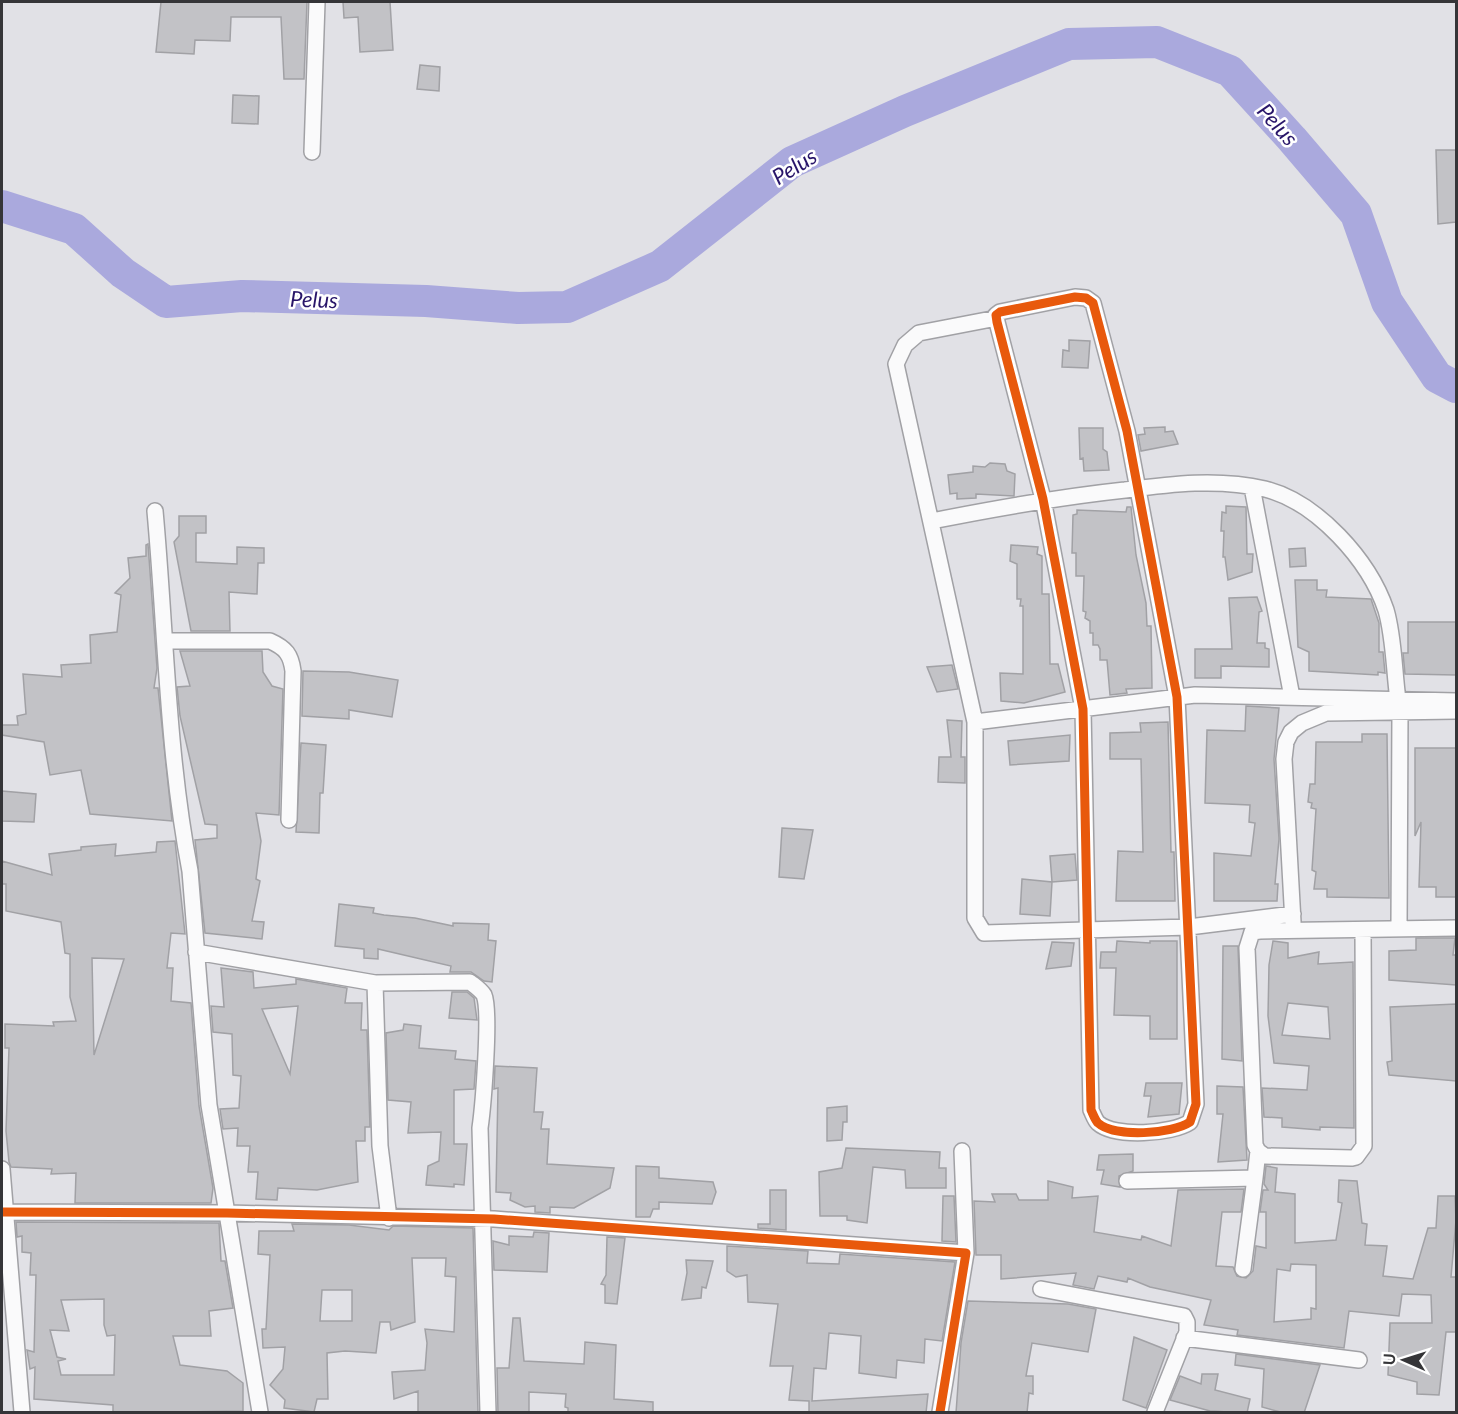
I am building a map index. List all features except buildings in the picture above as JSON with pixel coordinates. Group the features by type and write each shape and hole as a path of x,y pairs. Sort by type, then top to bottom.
{"street":[{"path":"312,152 317,2"},
{"path":"1075,297 1086,298 1093,303 1127,431 1138,488 1177,697 1196,1104 1190,1122 1180,1129 1134,1132 1108,1128 1097,1122 1091,1110 1083,709 1043,499 997,318 999,312 1075,297"},
{"path":"997,318 919,333 905,345 896,364 975,722 975,918 980,929 984,933 1189,927 1293,914"},
{"path":"932,521 1043,499 1138,488 1223,482 1267,490 1301,506 1340,536 1374,582 1386,611 1399,706 1399,929"},
{"path":"1252,487 1292,697"},
{"path":"155,511 167,700 183,833 190,871 209,1105 260,1413"},
{"path":"165,641 260,640 270,641 286,650 291,658 293,671 289,820"},
{"path":"975,722 1195,695 1292,697 1456,711"},
{"path":"1294,931 1284,759 1291,732 1302,723 1326,713 1456,701"},
{"path":"1244,1269 1258,1151 1249,983 1249,937 1252,932 1456,928"},
{"path":"1258,1151 1275,1157 1352,1158 1364,1146 1363,930"},
{"path":"196,952 375,982 470,982 484,996 486,1013 480,1128 488,1413"},
{"path":"375,982 380,1146 389,1218"},
{"path":"940,1413 966,1253 962,1152"},
{"path":"2,1169 3,1212 22,1413"},
{"path":"1127,1181 1255,1178"},
{"path":"3,1212 227,1213 483,1219 966,1253"},
{"path":"1041,1288 1184,1316 1187,1322 1184,1338 1155,1413"},
{"path":"1184,1338 1263,1346 1359,1360"}],"waterway":[{"name":"Pelus","path":"2,206 74,229 123,273 166,302 242,296 426,301 518,308 567,307 660,266 792,162 905,111 1069,44 1157,42 1230,71 1292,139 1356,214 1387,302 1437,377 1456,387"}],"cycle path":[{"path":"1075,297 1086,298 1093,303 1127,431 1177,697 1196,1104 1190,1122 1157,1132 1117,1131 1106,1128 1097,1122 1091,1110 1083,709 1043,499 996,315 1000,312 1075,297"},
{"path":"3,1212 227,1213 494,1219 966,1253 940,1412"}]}
